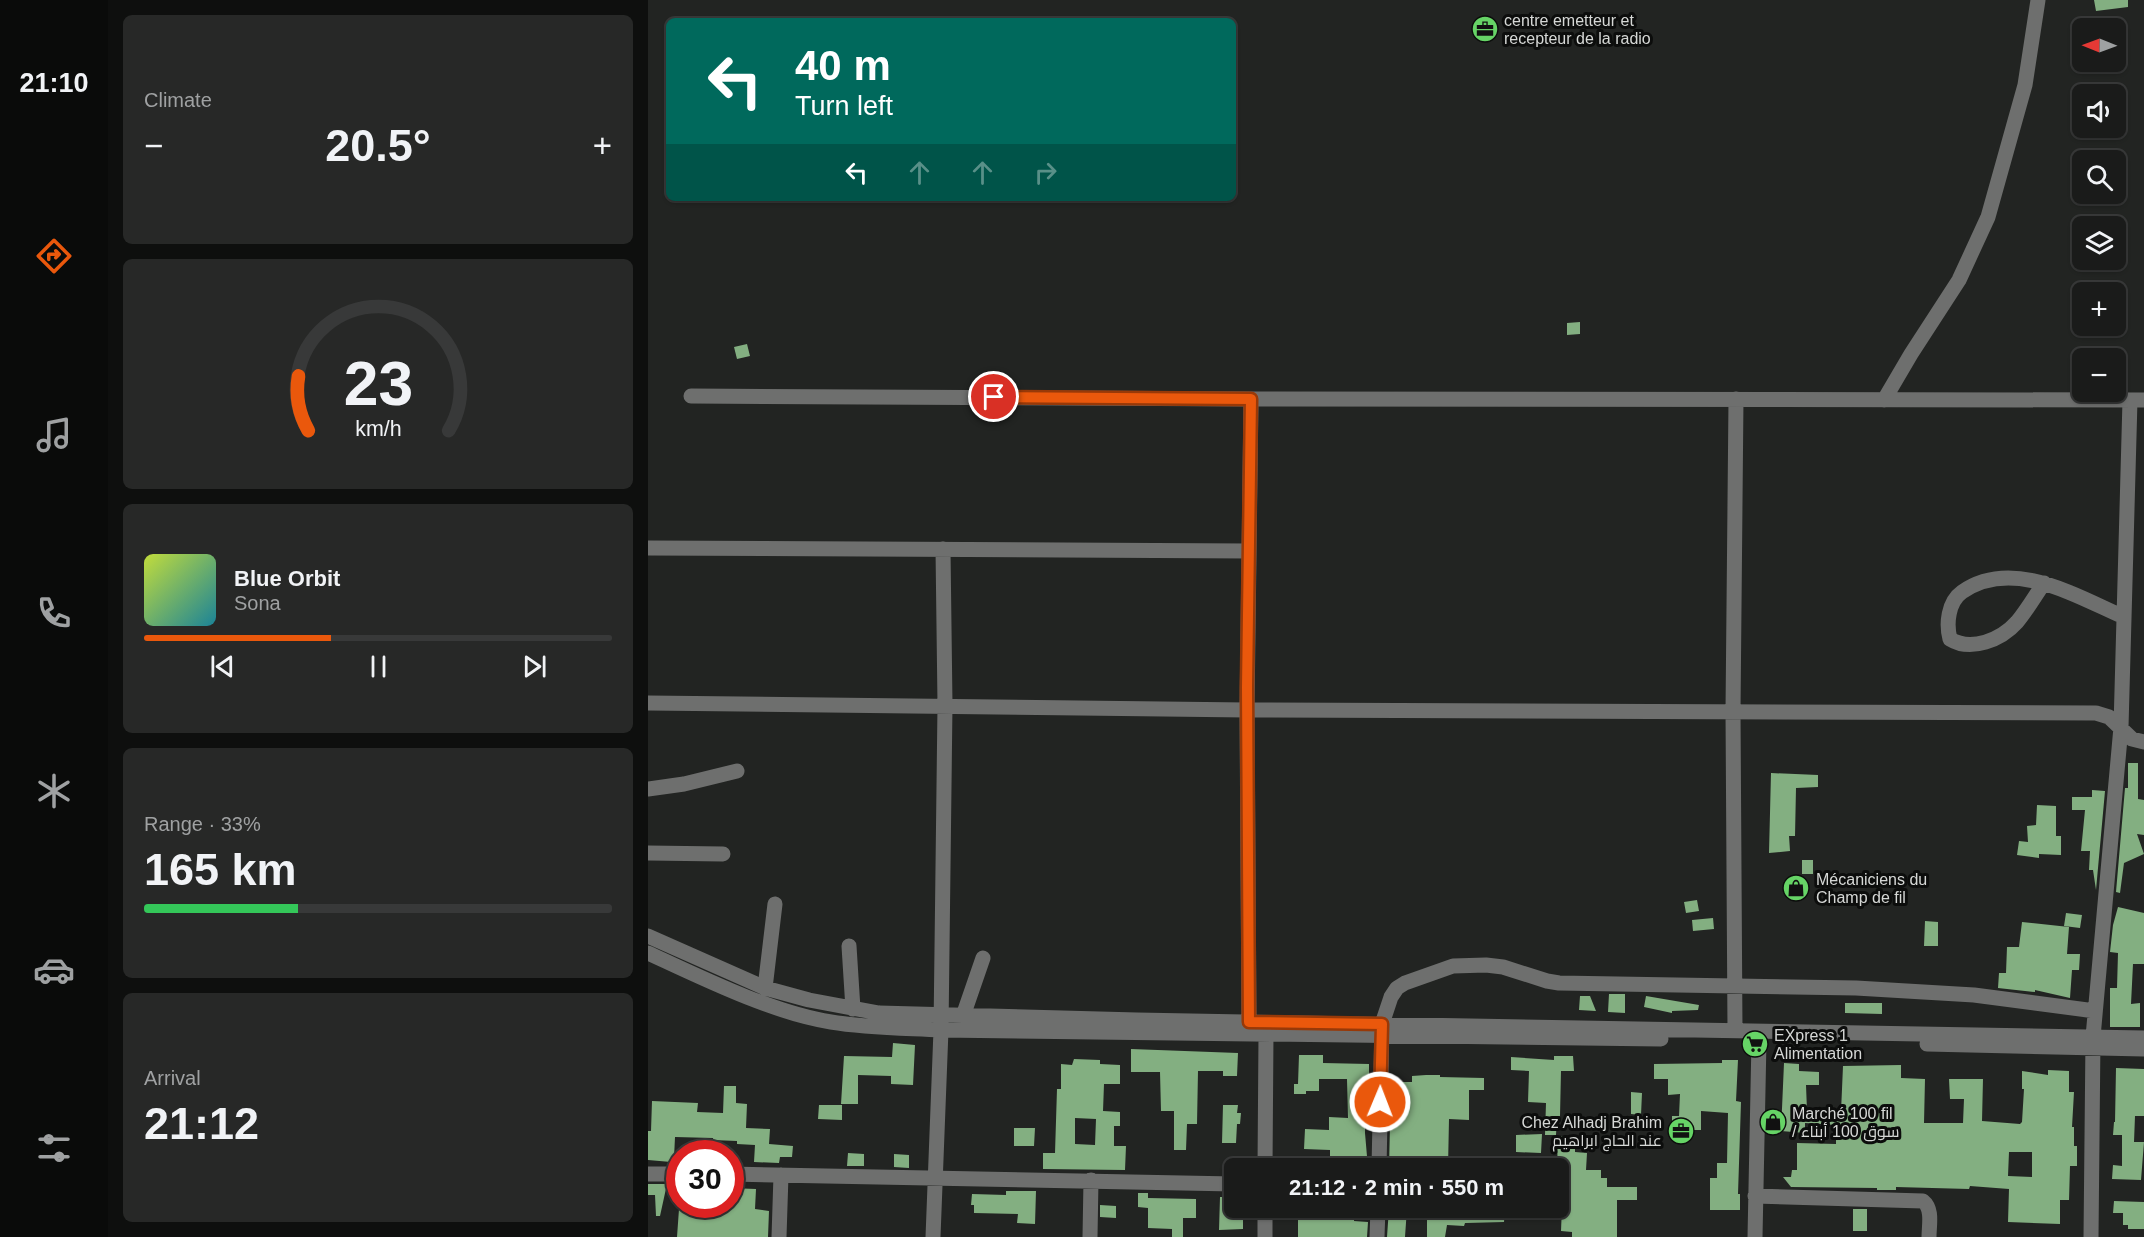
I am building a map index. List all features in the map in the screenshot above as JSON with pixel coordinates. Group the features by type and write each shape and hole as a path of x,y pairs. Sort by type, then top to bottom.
{"street":[{"path":"1884,400 1959,280 1988,217 2025,85 2038,0"},
{"path":"691,396 2137,400 2124,617 2121,727 2093,1042 2091,1237"},
{"path":"1249,1022 1247,710 1251,399"},
{"path":"1735,1030 1733,711 1736,399"},
{"path":"648,548 1248,551"},
{"path":"933,1237 941,1023 945,705 943,549"},
{"path":"2044,583 2016,623 2002,634 1970,646 1958,644 1950,639 1947,627 1950,610 1957,595 1973,584 1995,579 2025,579 2044,583 2053,585 2124,617"},
{"path":"648,703 1247,710 2096,713 2109,717 2132,739 2144,742"},
{"path":"648,789 684,784 737,771"},
{"path":"648,854 723,854"},
{"path":"765,988 775,904"},
{"path":"648,936 765,988 853,1009 941,1023 963,1016 1249,1022 1382,1030 1759,1040 2093,1042 2144,1038"},
{"path":"849,946 853,1009"},
{"path":"648,953 757,1000 830,1022 861,1026 941,1023 1266,1034 1382,1030 1735,1030 2093,1042 2144,1049"},
{"path":"963,1016 983,958"},
{"path":"1378,1158 1382,1030 1391,997 1405,983 1453,966 1503,967 1559,983 1856,987 1974,994 2095,1011"},
{"path":"1265,1158 1266,1034"},
{"path":"1755,1237 1759,1040"},
{"path":"648,1174 666,1174"},
{"path":"744,1174 1224,1184"},
{"path":"779,1237 781,1175"},
{"path":"1090,1237 1091,1180"},
{"path":"1755,1196 1923,1201 1927,1204 1929,1211 1929,1237"},
{"path":"1265,1218 1265,1237"},
{"path":"1377,1218 1377,1237"}],"building":[{"path":"2094,0 2128,0 2128,7 2096,11"},
{"path":"1580,322 1580,334 1567,335 1567,323"},
{"path":"747,344 750,356 737,359 734,347"},
{"path":"2128,763 2138,763 2138,799 2144,800 2144,835 2137,834 2144,854 2124,863 2120,893 2116,892 2125,788 2128,788"},
{"path":"1771,773 1818,775 1818,787 1796,788 1795,836 1789,836 1790,851 1769,853"},
{"path":"2092,790 2105,791 2096,890 2093,870 2089,870 2090,851 2081,851 2085,810 2072,810 2072,797 2092,797"},
{"path":"2037,805 2056,806 2056,836 2061,836 2061,855 2039,854 2039,858 2017,855 2019,841 2028,842 2027,826 2036,825"},
{"path":"1802,860 1813,860 1813,874 1802,874"},
{"path":"1697,900 1699,911 1686,913 1684,902"},
{"path":"2118,907 2144,913 2144,964 2133,964 2131,1004 2140,1003 2140,1027 2110,1027 2110,988 2117,988 2118,953 2110,952"},
{"path":"2066,913 2082,915 2080,928 2064,926"},
{"path":"1713,918 1714,929 1693,931 1692,920"},
{"path":"1925,921 1938,922 1938,946 1924,946"},
{"path":"2022,922 2069,927 2067,954 2080,954 2079,970 2072,970 2070,998 2035,990 2035,992 1998,988 1999,973 2006,973 2007,947 2019,947"},
{"path":"1609,994 1625,994 1625,1013 1608,1012"},
{"path":"1580,996 1590,996 1596,1011 1579,1010"},
{"path":"1646,996 1699,1005 1698,1010 1672,1011 1672,1013 1644,1007"},
{"path":"1845,1003 1882,1003 1882,1014 1845,1013"},
{"path":"893,1043 915,1045 913,1085 891,1084 891,1076 858,1075 858,1104 841,1104 844,1056 892,1057"},
{"path":"1131,1049 1238,1053 1237,1076 1223,1076 1223,1071 1198,1071 1197,1124 1187,1124 1186,1150 1174,1150 1174,1111 1161,1111 1160,1072 1131,1072"},
{"path":"1299,1055 1323,1055 1323,1063 1369,1064 1369,1077 1366,1077 1367,1158 1330,1158 1330,1150 1304,1149 1305,1129 1329,1130 1329,1117 1348,1118 1347,1079 1319,1079 1319,1091 1294,1094 1294,1084 1298,1084"},
{"path":"1554,1056 1573,1056 1574,1071 1561,1071 1560,1116 1557,1116 1556,1135 1545,1135 1546,1103 1528,1102 1529,1071 1511,1070 1511,1057 1554,1060"},
{"path":"1074,1059 1100,1060 1100,1064 1120,1065 1120,1084 1104,1084 1103,1111 1120,1112 1120,1126 1114,1126 1114,1146 1126,1146 1125,1170 1043,1169 1043,1153 1055,1153 1057,1089 1061,1089 1061,1064 1072,1065","holes":["1075,1118 1096,1119 1095,1145 1075,1144"]},
{"path":"1722,1060 1738,1060 1736,1101 1741,1102 1738,1194 1740,1194 1740,1210 1710,1210 1710,1178 1717,1178 1717,1163 1727,1163 1728,1113 1701,1111 1701,1130 1689,1130 1689,1134 1672,1135 1672,1116 1679,1116 1680,1094 1668,1095 1668,1079 1654,1079 1654,1064 1722,1063"},
{"path":"1784,1063 1799,1064 1799,1071 1819,1072 1819,1085 1806,1085 1807,1111 1841,1112 1843,1066 1901,1065 1901,1078 1925,1079 1924,1123 1963,1123 1964,1099 1950,1099 1949,1079 1983,1079 1982,1121 2020,1124 2024,1089 2022,1089 2022,1071 2048,1075 2048,1070 2069,1071 2069,1092 2074,1092 2072,1127 2074,1127 2074,1146 2077,1146 2077,1166 2070,1166 2069,1200 2060,1200 2060,1224 2008,1222 2009,1189 1970,1186 1969,1189 1896,1187 1896,1190 1791,1187 1783,1177 1791,1177 1792,1170 1797,1170 1797,1143 1836,1144 1836,1125 1805,1123 1805,1133 1781,1131","holes":["2009,1152 2032,1152 2032,1177 2008,1176"]},
{"path":"2116,1068 2144,1069 2144,1116 2135,1116 2134,1142 2144,1142 2141,1180 2112,1179 2113,1165 2122,1166 2122,1135 2113,1135"},
{"path":"1412,1076 1484,1078 1484,1090 1469,1090 1469,1120 1449,1119 1448,1158 1389,1158 1391,1082 1412,1082"},
{"path":"724,1086 736,1086 736,1103 747,1104 746,1128 770,1129 769,1144 793,1146 792,1157 780,1157 779,1163 754,1162 755,1145 744,1144 744,1140 675,1137 675,1140 666,1140 666,1162 648,1160 648,1131 651,1131 652,1101 698,1103 697,1112 723,1113"},
{"path":"1631,1092 1642,1093 1641,1115 1631,1114"},
{"path":"819,1105 842,1105 842,1120 818,1119"},
{"path":"1223,1105 1238,1105 1237,1113 1241,1113 1240,1124 1237,1124 1236,1143 1222,1143"},
{"path":"1014,1128 1035,1128 1034,1146 1014,1146"},
{"path":"1542,1134 1541,1153 1516,1152 1516,1135"},
{"path":"1557,1136 1575,1137 1575,1152 1587,1153 1586,1170 1601,1170 1601,1178 1607,1178 1607,1187 1637,1187 1637,1200 1617,1200 1617,1237 1572,1237 1572,1232 1561,1231 1562,1218 1569,1218 1569,1158 1557,1158"},
{"path":"848,1153 864,1154 864,1166 847,1166"},
{"path":"894,1154 909,1155 909,1168 894,1167"},
{"path":"648,1184 666,1184 660,1216 656,1216 655,1195 648,1195"},
{"path":"744,1189 756,1189 755,1209 769,1211 768,1237 677,1237 678,1218 744,1218"},
{"path":"1006,1191 1036,1191 1035,1224 1017,1223 1018,1214 974,1213 974,1205 971,1205 972,1194 1006,1195"},
{"path":"1138,1193 1148,1193 1148,1198 1196,1199 1196,1218 1183,1218 1183,1237 1172,1237 1172,1229 1148,1228 1148,1208 1138,1207"},
{"path":"1220,1197 1224,1197 1224,1218 1243,1218 1243,1229 1219,1230"},
{"path":"2114,1201 2144,1202 2144,1229 2128,1229 2128,1225 2123,1225 2123,1213 2113,1213"},
{"path":"1100,1205 1116,1206 1116,1218 1100,1217"},
{"path":"1853,1209 1867,1209 1867,1231 1853,1231"},
{"path":"1298,1218 1354,1218 1354,1221 1368,1222 1367,1237 1298,1237"},
{"path":"1388,1218 1406,1218 1405,1237 1387,1237"},
{"path":"1427,1218 1504,1218 1504,1222 1465,1223 1464,1226 1447,1225 1445,1237 1427,1237"}],"place":[{"name":"centre emetteur et recepteur de la radio","path":"1485,29"},
{"name":"Mécaniciens du Champ de fil","path":"1796,888"},
{"name":"EXpress 1 Alimentation","path":"1755,1044"},
{"name":"Marché 100 fil / سوق 100 أبناء","path":"1773,1122"},
{"name":"Chez Alhadj Brahim عند الحاج ابراهيم","path":"1681,1131"}],"route":[{"path":"994,397 1251,399 1247,687 1249,1022 1382,1024 1380,1102"}]}
